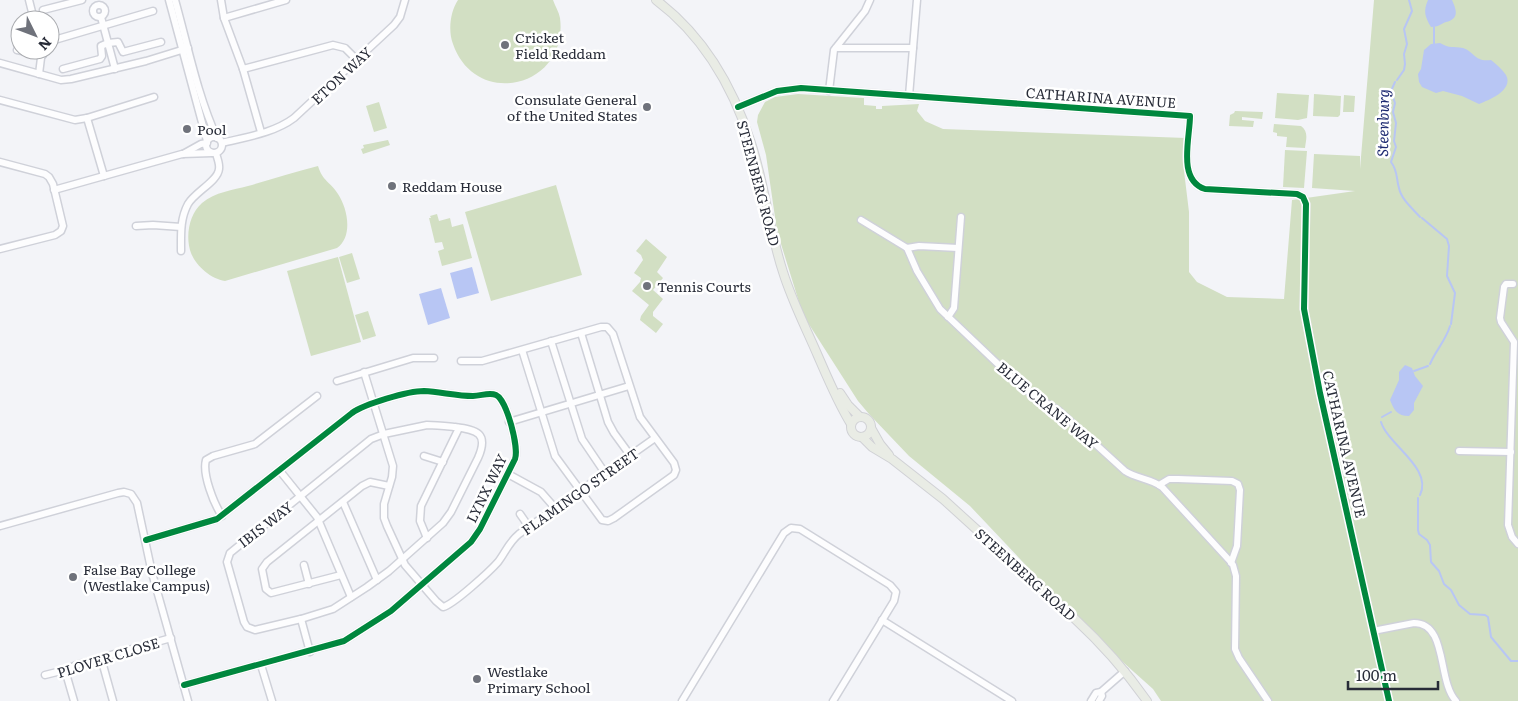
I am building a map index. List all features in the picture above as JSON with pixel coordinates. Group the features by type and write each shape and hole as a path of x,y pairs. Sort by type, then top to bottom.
{"main road":[{"name":"STEENBERG ROAD","path":"656,0 680,20 700,42 718,67 738,107 752,144 782,271 800,317 845,415 851,424"},
{"name":"STEENBERG ROAD","path":"819,357 827,368 844,401 860,417"},
{"path":"860,417 869,420 872,428 867,435 862,437 853,434 851,424 860,417"},
{"name":"STEENBERG ROAD","path":"872,428 880,444 892,459"},
{"name":"STEENBERG ROAD","path":"862,437 872,447 892,459 943,499 1094,636 1125,671 1147,701"}],"street":[{"path":"43,10 82,0"},
{"path":"169,0 186,49"},
{"path":"176,0 186,49 205,118 208,150 214,153 219,165 215,178 192,198 185,211 181,227 181,251"},
{"path":"221,0 224,18 243,69 262,132"},
{"path":"224,18 286,0"},
{"name":"ETON WAY","path":"220,140 262,132 287,123 394,25 400,17 405,0"},
{"path":"829,90 833,55 836,48 865,11 870,0"},
{"path":"909,96 916,0"},
{"path":"97,2 93,12 101,17 115,69"},
{"path":"60,38 153,11"},
{"path":"63,68 100,59 102,56 101,46 108,43 118,42 123,52 161,42"},
{"path":"243,69 333,45 345,48 357,60"},
{"path":"836,48 913,48"},
{"path":"0,63 66,80 146,61 186,49"},
{"path":"39,74 42,60"},
{"name":"CATHARINA AVENUE","path":"738,107 768,94 785,89 801,88 1190,116 1188,170 1191,180 1197,186 1205,189 1297,194 1303,197 1306,201 1304,309 1320,393 1389,701"},
{"path":"0,100 71,120 87,118 154,97"},
{"path":"87,118 104,176"},
{"path":"182,154 214,153 222,148 220,140 205,118"},
{"path":"54,190 182,154 207,142 211,138 220,140"},
{"path":"0,162 48,176 54,190 62,224 61,231 55,234 0,250"},
{"path":"948,317 954,308 961,216"},
{"path":"861,220 907,248 919,246 958,248"},
{"path":"136,226 181,227"},
{"name":"BLUE CRANE WAY","path":"907,248 934,300 948,317 1022,387 1058,410 1125,471 1133,476 1150,479 1159,485 1231,562"},
{"path":"1513,284 1504,285 1500,318 1514,342 1515,440 1511,452 1508,525 1512,537 1518,544"},
{"path":"461,361 482,361 601,327 607,327 613,334 640,417 674,463 676,470 674,475 608,521 602,520 555,456 522,350"},
{"path":"581,333 611,428 630,456"},
{"path":"551,342 584,444 605,473"},
{"path":"337,381 413,358 434,358"},
{"path":"364,372 393,466 392,477 384,504 384,518 405,565 422,586"},
{"path":"509,422 629,386"},
{"name":"LYNX WAY","path":"146,540 212,522 222,516 352,413 363,407 419,391 472,396 493,394 501,398 517,450 508,474 471,542 391,611 350,638 310,652 184,685"},
{"path":"222,516 213,500 205,467 206,460 213,456 255,444 317,396"},
{"name":"IBIS WAY","path":"427,425 472,429 477,432 482,440 481,450 448,517 427,538 376,580 333,609 255,630 246,627 227,562 228,556 371,439 384,434 427,425"},
{"path":"427,538 419,512 423,500 459,428"},
{"name":"FLAMINGO STREET","path":"422,586 440,606 449,605 489,571 502,556 510,542 529,526 655,438"},
{"path":"1459,451 1511,452"},
{"path":"424,456 443,462"},
{"path":"1510,465 1518,466"},
{"path":"280,471 319,521 351,597"},
{"path":"508,474 541,492 555,508"},
{"path":"1159,485 1169,479 1232,481 1238,484 1240,490 1237,546 1231,562 1236,576 1235,649 1238,658 1268,701"},
{"path":"341,575 271,593 266,589 262,570 267,562 367,483 374,482 389,486"},
{"path":"0,526 124,492 131,494 135,499 146,540 152,573 188,701"},
{"path":"343,502 376,580"},
{"path":"520,514 529,526"},
{"path":"682,701 780,539 791,528 797,528 809,534 893,588 896,592 896,598 833,701"},
{"path":"304,565 309,584"},
{"path":"301,619 310,652"},
{"path":"882,620 1012,701"},
{"path":"1373,631 1414,623 1430,627 1436,635 1448,690 1456,701"},
{"name":"PLOVER CLOSE","path":"45,675 171,638"},
{"path":"101,658 113,701"},
{"path":"261,665 272,701"},
{"path":"65,670 74,701"},
{"path":"1091,701 1125,671"},
{"path":"1098,693 1102,696 1099,701"}],"green space":[{"name":"Cricket Field Reddam","path":"458,0 553,0 560,18 559,42 550,60 536,74 518,82 499,83 481,77 465,65 451,39 452,16"},
{"path":"1374,0 1518,0 1518,701 1161,701 1153,689 1087,630 970,506 909,456 858,401 803,315 777,231 766,155 757,122 758,115 765,102 775,97 798,94 864,98 864,105 876,106 876,109 882,109 882,106 919,104 917,111 925,121 943,129 1186,138 1184,171 1189,212 1189,272 1197,282 1227,297 1284,299 1292,200 1355,191 1312,188 1314,154 1360,156 1360,169"},
{"path":"1277,93 1309,95 1307,118 1298,120 1275,118"},
{"path":"1314,94 1341,96 1340,115 1338,117 1313,116"},
{"path":"1344,95 1355,96 1354,112 1343,112"},
{"path":"379,102 387,128 374,132 366,106"},
{"path":"1235,111 1263,112 1262,119 1242,117 1242,120 1254,121 1253,127 1229,126 1230,115"},
{"path":"1274,124 1301,126 1304,128 1306,133 1305,148 1286,147 1287,137 1277,136 1277,133 1273,132"},
{"path":"388,140 390,145 363,154 361,149 364,148 363,145"},
{"path":"1285,150 1307,151 1304,188 1283,187"},
{"path":"318,166 324,178 338,194 346,215 347,230 342,243 337,248 225,281 209,275 196,263 189,247 189,226 194,213 207,199 224,192"},
{"path":"556,185 582,275 491,301 465,212"},
{"path":"437,214 439,221 450,218 452,227 463,224 472,258 442,266 438,251 444,249 442,242 435,243 429,218"},
{"name":"Tennis Courts","path":"646,239 667,257 657,272 663,278 653,290 663,299 653,312 653,316 663,324 656,333 640,320 649,305 632,291 640,282 641,278 634,273 643,260 636,251"},
{"path":"352,253 360,279 347,283 339,257"},
{"path":"338,257 361,342 311,356 287,271"},
{"path":"368,311 376,336 363,340 355,315"}],"water":[{"path":"1428,0 1452,0 1456,11 1455,17 1438,26 1431,27 1425,14"},
{"path":"1440,43 1449,47 1463,48 1481,60 1491,60 1506,75 1508,80 1504,90 1479,104 1462,96 1443,91 1436,93 1422,87 1418,74 1421,69 1424,50 1431,44"},
{"path":"472,267 479,293 457,299 450,273"},
{"path":"441,288 450,318 428,325 419,294"},
{"path":"1405,365 1412,368 1415,376 1423,386 1414,403 1414,410 1409,416 1396,412 1390,400 1399,380 1399,372"}],"waterway":[{"name":"Steenburg","path":"1397,80 1404,70 1405,64 1404,54 1407,44 1404,29 1412,11 1409,0"},
{"path":"1434,27 1434,44"},
{"name":"Steenburg","path":"1395,82 1391,91 1395,103 1393,112 1396,123 1394,141 1396,147 1391,162 1396,172 1402,196 1420,217"},
{"name":"Steenburg","path":"1422,218 1447,239 1449,246 1447,276 1455,293 1451,324"},
{"name":"Steenburg","path":"1430,364 1450,326"},
{"name":"Steenburg","path":"1414,371 1428,366"},
{"name":"Steenburg","path":"1382,417 1391,412"},
{"name":"Steenburg","path":"1381,422 1385,431 1408,457 1420,475 1422,485 1420,495"},
{"name":"Steenburg","path":"1418,498 1419,534 1430,545 1431,562 1439,571 1444,584 1451,590 1459,605 1470,614 1488,617 1491,637 1511,661 1518,661"}],"cycle path":[{"path":"738,107 777,91 801,88 1190,116 1187,157 1188,168 1196,184 1205,189 1297,194 1303,197 1306,204 1304,309 1320,393 1389,701"},
{"path":"146,540 217,519 352,413 376,402 408,393 424,391 467,396 491,394 496,395 500,399 508,415 514,435 515,459 480,529 471,542 391,611 344,641 184,685"}],"place":[{"name":"Cricket Field Reddam","path":"505,45"},
{"name":"Consulate General of the United States","path":"647,107"},
{"name":"Pool","path":"187,129"},
{"name":"Reddam House","path":"392,186"},
{"name":"Tennis Courts","path":"647,286"},
{"name":"False Bay College (Westlake Campus)","path":"73,577"},
{"name":"Westlake Primary School","path":"477,679"}]}
